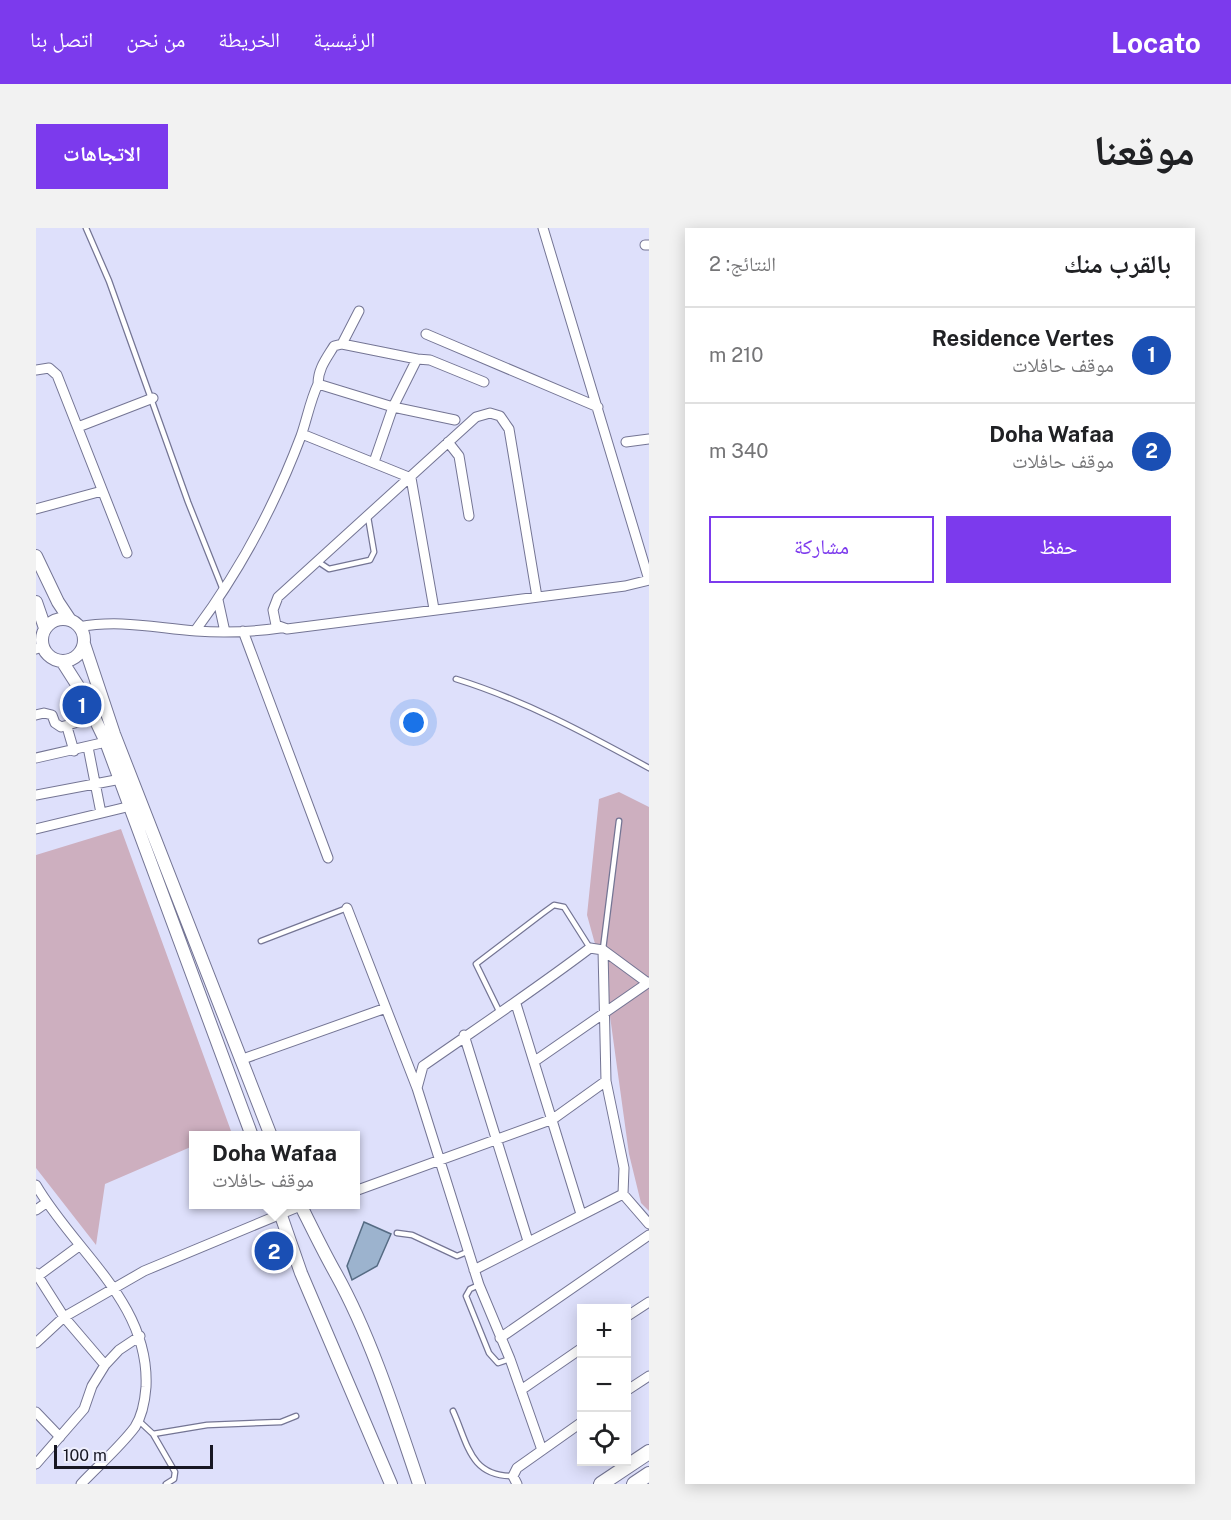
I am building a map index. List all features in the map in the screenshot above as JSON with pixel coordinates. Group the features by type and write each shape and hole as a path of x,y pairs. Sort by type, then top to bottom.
{"main road":[{"path":"601,1484 649,1452"},
{"path":"634,1484 649,1474"}],"street":[{"path":"250,1131 106,742 95,717 62,661 50,657 40,648 42,637 45,628 54,621 110,622 225,632 293,628 625,586 649,580 543,228"},
{"path":"342,344 359,311"},
{"path":"426,334 598,406"},
{"path":"195,631 224,591 271,506 302,434 318,384 318,373 334,346 342,344 430,360 484,382"},
{"path":"374,462 393,407 417,359"},
{"path":"36,370 43,367 54,370 127,553"},
{"path":"318,384 393,407 455,420"},
{"path":"78,427 153,398"},
{"path":"280,628 274,619 276,601 448,442 476,417 485,413 500,416 507,424 537,597"},
{"path":"302,434 411,478"},
{"path":"626,442 649,440"},
{"path":"448,442 459,456 469,516"},
{"path":"411,478 434,609"},
{"path":"36,509 102,491"},
{"path":"36,556 58,602 75,623 84,644 114,734 269,1131"},
{"path":"218,600 225,632"},
{"path":"36,602 45,628"},
{"path":"243,631 328,858"},
{"path":"62,661 78,654 84,644"},
{"path":"36,715 44,713 52,715 58,726 67,727 95,717"},
{"path":"67,727 74,751"},
{"path":"36,758 106,742"},
{"path":"88,747 101,813"},
{"path":"36,795 120,779"},
{"path":"36,829 131,806"},
{"path":"347,908 417,1088 467,1252 510,1359 542,1450"},
{"path":"417,1088 423,1066 464,1035 516,1004 590,948 603,950 649,983 604,1011 535,1061"},
{"path":"603,950 606,1081 624,1168 623,1194 649,1224"},
{"path":"516,1004 581,1214"},
{"path":"240,1060 386,1008"},
{"path":"464,1035 528,1241"},
{"path":"360,1189 553,1119 606,1081"},
{"path":"36,1185 46,1203 78,1246 114,1288 140,1336 146,1371 145,1393 138,1420 81,1484"},
{"path":"474,1270 623,1194"},
{"path":"36,1210 46,1203"},
{"path":"36,1343 64,1317 144,1271 279,1209 302,1273 391,1484"},
{"path":"304,1209 367,1344 419,1484"},
{"path":"500,1338 649,1235"},
{"path":"78,1246 37,1275 64,1317 105,1365"},
{"path":"631,1314 649,1302"},
{"path":"36,1464 84,1409 105,1365 120,1350 140,1336"},
{"path":"521,1390 577,1351"},
{"path":"631,1388 649,1376"},
{"path":"36,1412 60,1437"},
{"path":"515,1480 517,1468 577,1426"}],"lane":[{"path":"86,228 153,398 188,502 224,591"},
{"path":"317,561 329,569 370,560 374,552 367,515"},
{"path":"456,679 493,690 558,719 649,768"},
{"path":"603,950 619,821"},
{"path":"500,1013 476,964 554,905 564,907 590,948"},
{"path":"261,941 347,908"},
{"path":"397,1233 412,1235 457,1256 467,1252"},
{"path":"479,1285 470,1289 466,1296 489,1353 498,1363 510,1359"},
{"path":"453,1411 476,1463 491,1474 515,1480"},
{"path":"153,1434 207,1425 281,1422 296,1416"},
{"path":"138,1420 153,1434 175,1472 174,1479 166,1484"}],"shaded area":[{"path":"619,792 649,807 649,1211 641,1203 629,1154 605,980 587,915 599,799"},
{"path":"121,829 231,1131 189,1131 189,1148 105,1184 96,1245 36,1168 36,855"}],"building":[{"path":"364,1222 391,1234 377,1266 352,1280 347,1266"}],"place":[{"name":"Residence Vertes","path":"82,705"},
{"name":"Doha Wafaa","path":"274,1251"}]}
